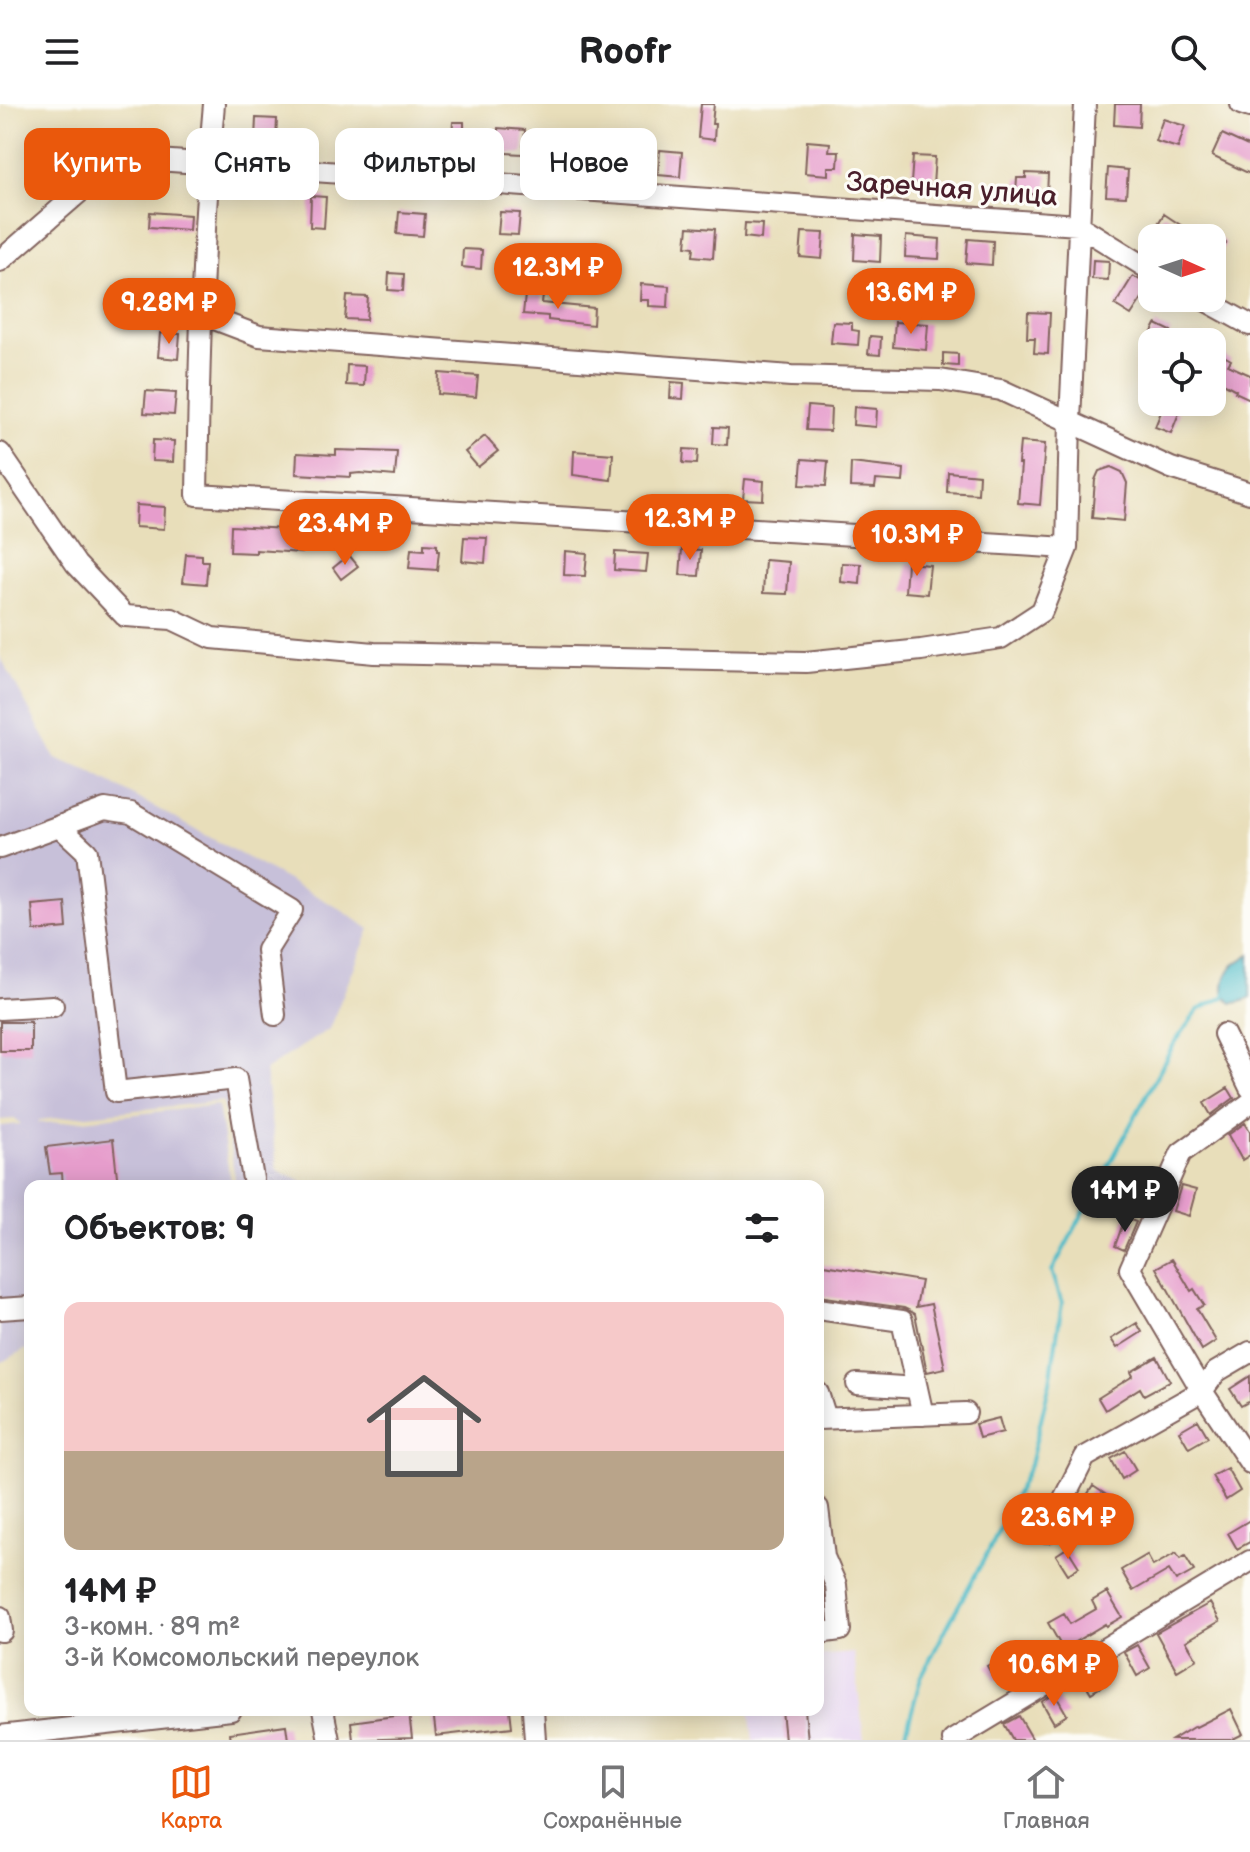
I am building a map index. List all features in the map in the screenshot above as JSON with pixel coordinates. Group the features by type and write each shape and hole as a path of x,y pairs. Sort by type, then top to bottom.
{"street":[{"path":"212,128 214,104"},
{"path":"0,453 76,564 125,616 172,619 212,638 374,653 806,662 1001,638 1042,611 1067,548 1085,104"},
{"path":"1241,104 1250,107"},
{"name":"Заречная улица","path":"0,261 106,169 157,160 186,163"},
{"name":"Заречная улица","path":"319,173 1078,225 1138,262"},
{"path":"207,200 197,495 1067,548"},
{"path":"1226,312 1250,325"},
{"path":"201,314 259,336 776,375 940,380 1001,390 1171,468 1250,493"},
{"path":"0,848 105,809 131,813 292,910 267,950 275,1015"},
{"path":"59,826 87,852 116,1092 236,1079 253,1179"},
{"path":"0,1009 53,1006"},
{"path":"1224,1034 1250,1088"},
{"path":"1250,1103 1181,1153 1130,1269 1202,1391 1250,1463"},
{"path":"0,1309 24,1307"},
{"path":"824,1310 902,1321 923,1415"},
{"path":"1047,1532 1085,1457 1202,1391 1216,1372 1250,1352"},
{"path":"857,1384 917,1388"},
{"path":"824,1419 966,1413"},
{"path":"824,1557 836,1585 840,1630 824,1632"},
{"path":"953,1740 1250,1561"},
{"path":"0,1617 0,1631"},
{"path":"0,1736 191,1716"},
{"path":"324,1716 329,1740"},
{"path":"533,1716 535,1740"}],"shaded area":[{"path":"0,656 56,759 87,770 335,906 370,929 329,1029 265,1070 277,1170 300,1180 235,1180 223,1101 40,1120 38,1123 65,1122 218,1105 230,1180 24,1180 24,1350 0,1363 0,1126 21,1124 15,1119 0,1120"},
{"path":"854,1653 864,1740 753,1740 750,1716 824,1716 824,1656"}],"water":[{"path":"1250,954 1250,998 1232,1003 1225,994 1226,976 1233,966"}],"building":[{"path":"701,104 714,104 714,140 698,138"},
{"path":"1115,104 1140,104 1139,127 1114,125"},
{"path":"256,118 277,119 277,128 256,128"},
{"path":"1163,119 1185,126 1178,148 1155,141"},
{"path":"453,122 464,122 464,128 453,128"},
{"path":"504,128 520,130 520,154 504,153"},
{"path":"1222,134 1250,147 1250,174 1212,156"},
{"path":"807,141 830,143 829,151 839,151 838,167 828,167 828,175 805,173"},
{"path":"660,150 682,152 680,177 658,175"},
{"path":"913,156 935,157 933,185 911,183"},
{"path":"1108,168 1128,170 1126,197 1106,196"},
{"path":"1026,173 1048,174 1047,195 1016,193 1017,178 1026,178"},
{"path":"326,197 324,228 310,227 311,200"},
{"path":"150,212 190,215 189,230 149,227"},
{"path":"399,212 425,214 423,236 397,234"},
{"path":"500,212 520,213 518,235 498,234"},
{"path":"1164,214 1179,224 1158,224"},
{"path":"745,223 762,224 761,239 744,237"},
{"path":"688,227 715,229 713,258 693,256 694,247 686,246"},
{"path":"802,232 824,233 822,259 800,257"},
{"path":"855,234 881,236 880,262 854,260"},
{"path":"906,236 940,239 939,259 905,257"},
{"path":"968,239 993,241 992,265 966,263"},
{"path":"463,249 482,250 481,269 462,267"},
{"path":"1093,260 1109,261 1108,280 1092,279"},
{"path":"389,273 404,274 403,291 388,290"},
{"path":"1133,276 1138,279 1138,304 1131,315 1115,305"},
{"path":"641,284 669,286 668,307 649,306 649,300 640,300"},
{"path":"525,295 543,296 542,303 594,308 593,325 523,314"},
{"path":"347,296 368,297 366,320 345,319"},
{"path":"1028,312 1050,313 1048,354 1034,353 1035,338 1027,338"},
{"path":"833,322 852,323 852,330 859,331 858,345 831,343"},
{"path":"895,322 928,324 926,350 893,347"},
{"path":"160,333 180,334 178,359 158,357"},
{"path":"870,336 881,337 880,355 868,354"},
{"path":"943,353 958,354 958,366 943,365"},
{"path":"1226,357 1231,360 1228,365 1250,375 1250,399 1226,385"},
{"path":"347,365 365,366 364,386 346,385"},
{"path":"439,373 478,376 476,397 438,394"},
{"path":"671,382 684,383 683,399 670,398"},
{"path":"146,391 176,393 174,415 144,413"},
{"path":"808,406 831,408 830,431 806,430"},
{"path":"854,407 877,409 876,427 853,425"},
{"path":"1159,416 1178,416 1171,433 1155,427"},
{"path":"714,427 728,428 727,445 713,444"},
{"path":"485,436 498,451 478,467 465,452"},
{"path":"153,440 174,441 173,462 152,461"},
{"path":"1020,442 1045,444 1040,505 1018,503"},
{"path":"684,449 698,450 697,464 683,463"},
{"path":"336,450 397,452 395,476 296,474 297,453 336,455"},
{"path":"574,451 613,454 611,480 573,475"},
{"path":"802,459 828,461 826,486 800,485"},
{"path":"851,463 904,469 903,482 876,480 875,488 850,487"},
{"path":"1111,467 1122,472 1127,483 1124,521 1092,518 1095,480 1099,471"},
{"path":"948,472 979,475 978,494 947,492"},
{"path":"745,479 764,481 763,500 743,499"},
{"path":"136,505 165,507 164,529 135,527"},
{"path":"231,526 304,530 302,553 230,552"},
{"path":"464,537 487,538 485,563 462,561"},
{"path":"424,544 437,545 437,570 409,568 411,549 424,550"},
{"path":"682,549 701,550 699,576 680,575"},
{"path":"565,551 587,553 585,576 564,575"},
{"path":"615,552 648,554 646,572 614,570"},
{"path":"186,554 202,555 202,561 208,561 206,584 183,582"},
{"path":"349,555 358,566 341,579 333,568"},
{"path":"765,560 789,562 787,594 763,593"},
{"path":"842,563 861,564 860,584 841,582"},
{"path":"907,563 930,565 927,594 905,592"},
{"path":"65,902 67,928 34,931 32,905"},
{"path":"0,1022 31,1022 31,1051 0,1051"},
{"path":"1228,1088 1234,1098 1211,1115 1204,1103"},
{"path":"1245,1123 1250,1131 1250,1155 1242,1160 1228,1135"},
{"path":"113,1139 117,1180 63,1180 62,1173 50,1174 46,1147"},
{"path":"1181,1186 1196,1190 1189,1216 1173,1211"},
{"path":"1125,1218 1136,1222 1124,1250 1115,1246"},
{"path":"1172,1259 1191,1291 1194,1289 1204,1305 1197,1309 1216,1341 1202,1350 1156,1268"},
{"path":"824,1265 921,1281 916,1307 931,1304 945,1368 927,1372 915,1314 904,1308 824,1297"},
{"path":"1137,1323 1142,1332 1117,1348 1111,1339"},
{"path":"1157,1357 1170,1381 1144,1395 1140,1388 1105,1410 1098,1398 1133,1376 1131,1372"},
{"path":"1250,1376 1250,1401 1241,1406 1230,1389"},
{"path":"999,1418 1003,1432 979,1438 975,1424"},
{"path":"1198,1420 1208,1437 1189,1448 1179,1431"},
{"path":"1125,1451 1136,1470 1122,1479 1111,1459"},
{"path":"1227,1468 1240,1491 1226,1500 1212,1476"},
{"path":"1093,1486 1114,1500 1094,1532 1072,1518"},
{"path":"1250,1520 1250,1542 1237,1549 1228,1533"},
{"path":"1067,1548 1079,1567 1068,1574 1056,1555"},
{"path":"1176,1553 1180,1559 1185,1556 1194,1571 1176,1581 1169,1570 1133,1591 1121,1570 1147,1555 1153,1566"},
{"path":"1107,1592 1122,1617 1063,1649 1048,1623 1064,1614 1070,1624 1096,1609 1092,1601"},
{"path":"1210,1603 1220,1621 1186,1641 1197,1659 1177,1671 1156,1633"},
{"path":"1137,1645 1150,1668 1137,1676 1124,1652"},
{"path":"1005,1656 1018,1678 1006,1686 1001,1677 995,1680 987,1666"},
{"path":"1098,1668 1107,1683 1091,1693 1082,1678"},
{"path":"1055,1694 1067,1715 1054,1723 1042,1702"},
{"path":"1231,1709 1243,1734 1231,1740 1172,1740 1195,1726"},
{"path":"409,1716 412,1738 353,1740 351,1722"},
{"path":"434,1716 511,1716 512,1727 436,1736"},
{"path":"783,1716 806,1716 808,1740 785,1740"},
{"path":"1019,1716 1033,1740 1013,1740 1004,1724"},
{"path":"286,1725 288,1740 231,1740 230,1733"}],"waterway":[{"path":"901,1740 906,1733 921,1677 1030,1465 1050,1382 1062,1303 1052,1271 1174,1044 1198,1010 1224,997 1226,992"}]}
